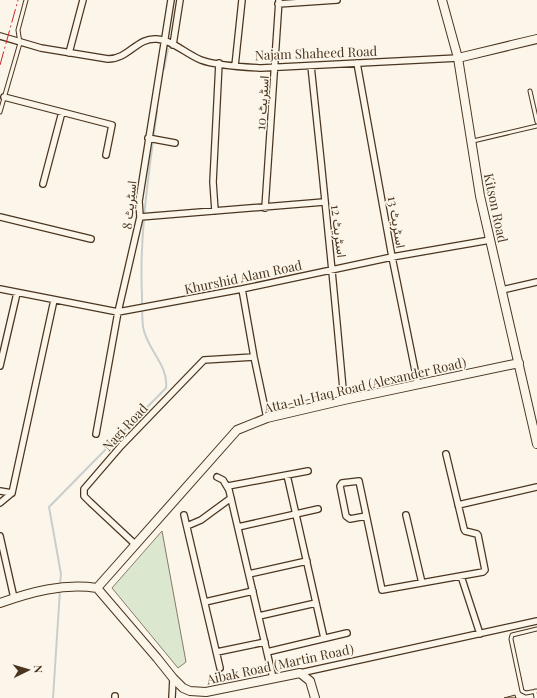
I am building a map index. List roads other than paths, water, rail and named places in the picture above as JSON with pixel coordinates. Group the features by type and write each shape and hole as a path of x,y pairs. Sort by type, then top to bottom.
{"street":[{"path":"69,53 83,0"},
{"name":"اسٹریٹ 8","path":"96,434 118,312 144,217 139,201 171,0"},
{"path":"173,45 180,0"},
{"path":"235,66 242,0"},
{"path":"279,2 337,0"},
{"name":"Kitson Road","path":"442,0 458,58 480,196 537,444"},
{"name":"اسٹریٹ 10","path":"265,208 276,67 279,2"},
{"path":"0,36 20,43 69,53 115,59 128,53 146,39 164,40"},
{"path":"458,58 537,38"},
{"name":"Najam Shaheed Road","path":"164,40 202,60 235,66 311,66 458,58"},
{"path":"215,211 213,182 219,63"},
{"name":"اسٹریٹ 13","path":"357,64 392,257 418,385"},
{"name":"اسٹریٹ 12","path":"311,66 324,202 333,269 344,400"},
{"path":"4,97 112,125 106,156"},
{"path":"43,184 62,112"},
{"path":"149,138 175,143"},
{"path":"144,217 324,202"},
{"path":"0,217 91,239"},
{"name":"Khurshid Alam Road","path":"0,289 118,312 242,289 392,257 490,240"},
{"path":"502,290 537,282"},
{"path":"242,289 267,418"},
{"path":"0,366 17,293"},
{"path":"0,503 12,493 54,300"},
{"name":"Nagi Road","path":"136,545 84,496 84,489 121,446 204,360 254,357"},
{"name":"Atta-ul-Haq Road (Alexander Road)","path":"97,588 237,430 267,418 519,363"},
{"path":"366,516 350,519 346,516 340,486 342,483 359,481 382,590 483,572 485,570 478,535 465,531 446,454"},
{"path":"228,486 308,471"},
{"path":"287,475 324,638"},
{"path":"217,476 228,486 273,678"},
{"path":"458,505 537,487"},
{"path":"0,491 12,493"},
{"path":"187,526 201,520 231,498"},
{"path":"238,527 318,508"},
{"path":"184,515 220,668"},
{"path":"406,515 422,583"},
{"path":"0,536 14,598"},
{"path":"249,574 306,561"},
{"path":"461,576 480,634"},
{"path":"0,603 52,588 84,586 97,588"},
{"name":"Aibak Road (Martin Road)","path":"97,588 158,658 173,678 183,688 196,693 230,689 273,678 300,674 537,621"},
{"path":"205,602 253,591"},
{"path":"259,616 316,603"},
{"path":"267,652 347,633"},
{"path":"217,652 265,642"},
{"path":"300,674 310,681 315,698"},
{"path":"172,698 173,678"}],"lane":[{"path":"0,112 20,43 18,30 26,0"},
{"path":"530,91 537,122"},
{"path":"471,141 537,126"},
{"path":"536,698 536,691 526,693 522,691 511,639 512,635 537,629"}],"waterway":[{"path":"164,69 168,49"},
{"path":"60,585 61,574 49,507 166,388 164,372 145,335 142,315 141,273 143,227 157,111"},
{"path":"53,698 60,590"}]}
